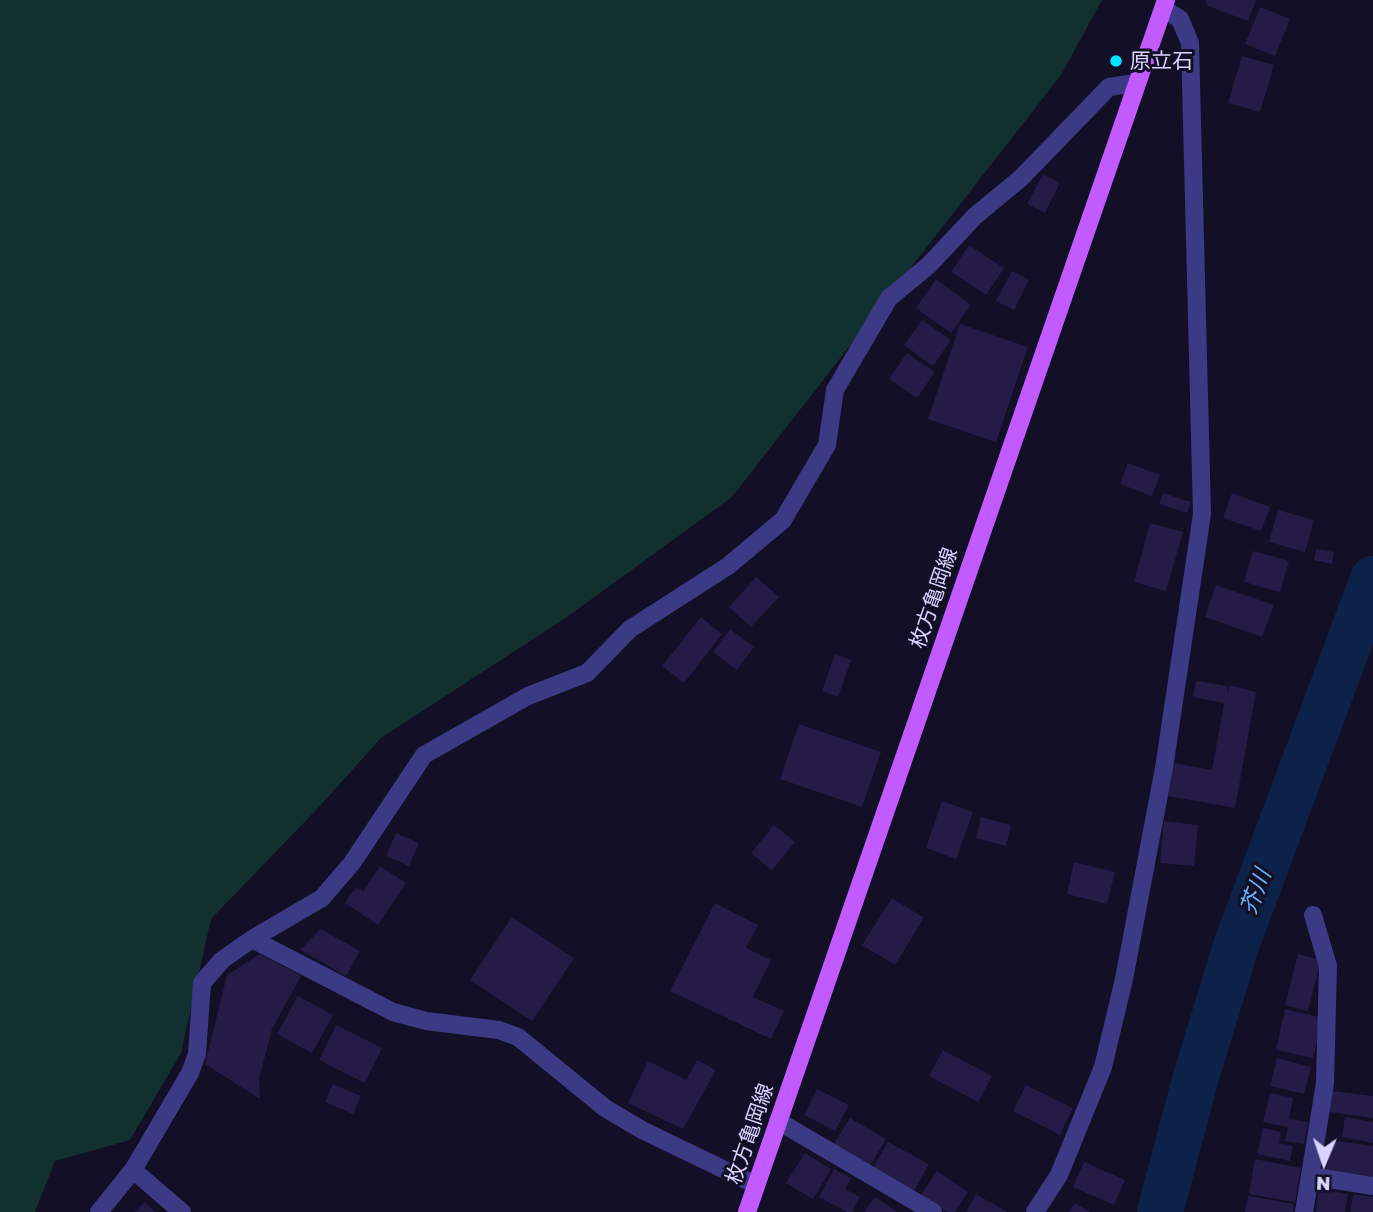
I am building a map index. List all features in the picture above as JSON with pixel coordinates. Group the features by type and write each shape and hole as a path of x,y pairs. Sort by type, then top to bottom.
{"main road":[{"name":"枚方亀岡線","path":"747,1212 1165,5"}],"street":[{"path":"1035,1212 1059,1175 1103,1067 1124,979 1164,768 1202,514 1190,43 1180,19 1165,5"},
{"path":"100,1212 133,1170 190,1073 197,1054 202,983 222,960 322,898 352,863 424,755 528,696 587,673 631,629 728,566 783,520 827,445 835,390 889,298 929,265 975,216 1021,178 1109,87 1136,83"},
{"path":"1304,1212 1325,1083 1328,966 1313,915"},
{"path":"253,939 393,1012 426,1021 499,1030 518,1037 605,1108 642,1130 756,1185"},
{"path":"778,1121 933,1212"},
{"path":"133,1170 182,1212"},
{"path":"1311,1176 1373,1186"}],"green space":[{"path":"0,0 1102,0 1061,75 732,497 567,617 381,738 211,919 181,1053 130,1140 55,1161 35,1212 0,1212"}],"building":[{"path":"1205,0 1256,0 1248,21 1208,6"},
{"path":"1260,7 1290,19 1275,56 1245,44"},
{"path":"1242,56 1274,65 1260,112 1228,103"},
{"path":"1043,174 1060,183 1045,213 1027,204"},
{"path":"969,245 1004,268 986,295 951,272"},
{"path":"1012,271 1029,280 1014,310 996,301"},
{"path":"936,279 971,305 951,333 916,308"},
{"path":"922,320 951,340 933,366 904,345"},
{"path":"960,324 1028,347 996,442 928,419"},
{"path":"907,353 935,372 917,398 889,379"},
{"path":"1128,463 1160,475 1152,496 1120,484"},
{"path":"1163,493 1191,502 1187,513 1159,504"},
{"path":"1232,493 1270,507 1261,531 1223,518"},
{"path":"1278,510 1314,520 1305,552 1269,542"},
{"path":"1150,523 1183,532 1166,591 1134,582"},
{"path":"1316,549 1334,552 1332,564 1314,560"},
{"path":"1253,551 1289,561 1280,592 1244,582"},
{"path":"756,577 779,597 751,627 729,607"},
{"path":"1216,585 1274,605 1262,637 1205,617"},
{"path":"701,617 722,634 684,683 662,666"},
{"path":"730,629 754,647 737,670 713,652"},
{"path":"835,654 851,660 838,697 822,691"},
{"path":"1196,681 1227,686 1227,694 1229,685 1256,692 1235,808 1168,796 1174,763 1212,770 1224,703 1193,697"},
{"path":"799,724 881,752 862,807 780,779"},
{"path":"942,801 973,812 956,859 926,848"},
{"path":"981,817 1011,825 1006,846 976,838"},
{"path":"1164,821 1198,825 1194,866 1160,863"},
{"path":"774,825 795,842 772,870 751,853"},
{"path":"396,833 419,843 409,866 386,856"},
{"path":"1074,862 1115,872 1107,904 1067,894"},
{"path":"380,866 406,883 378,925 345,903 356,887 363,892"},
{"path":"892,898 924,918 895,965 862,945"},
{"path":"715,903 758,925 746,948 771,960 753,997 784,1011 771,1039 670,991"},
{"path":"512,917 574,958 532,1021 470,980"},
{"path":"321,929 360,951 346,976 300,950"},
{"path":"260,954 301,976 272,1029 259,1079 260,1099 205,1064 227,975"},
{"path":"1298,954 1321,960 1308,1011 1285,1005"},
{"path":"298,996 333,1015 312,1053 277,1034"},
{"path":"1285,1009 1323,1018 1313,1058 1276,1050"},
{"path":"336,1025 382,1048 365,1083 319,1060"},
{"path":"943,1050 992,1076 978,1102 929,1076"},
{"path":"1277,1058 1311,1067 1304,1094 1270,1086"},
{"path":"697,1060 716,1070 683,1129 628,1103 648,1061 686,1080"},
{"path":"333,1084 361,1096 353,1114 325,1102"},
{"path":"1026,1085 1073,1108 1060,1135 1013,1111"},
{"path":"817,1089 849,1105 835,1131 804,1115"},
{"path":"1332,1091 1373,1096 1373,1118 1329,1112"},
{"path":"1270,1093 1293,1098 1289,1119 1308,1122 1304,1144 1285,1141 1288,1127 1263,1122"},
{"path":"1345,1117 1373,1122 1373,1143 1342,1137"},
{"path":"850,1118 886,1139 869,1167 833,1145"},
{"path":"1263,1128 1281,1132 1279,1143 1293,1146 1290,1161 1257,1154"},
{"path":"1331,1140 1373,1146 1373,1178 1326,1170"},
{"path":"888,1142 929,1164 914,1191 873,1168"},
{"path":"805,1153 831,1169 813,1199 786,1183"},
{"path":"1255,1159 1301,1168 1295,1202 1249,1194"},
{"path":"1084,1162 1125,1180 1114,1205 1073,1187"},
{"path":"834,1169 851,1178 845,1189 860,1197 852,1212 819,1197"},
{"path":"937,1171 968,1192 955,1212 947,1212 921,1195"},
{"path":"1319,1190 1348,1194 1345,1212 1316,1212"},
{"path":"976,1194 1007,1212 966,1212"},
{"path":"1353,1194 1373,1197 1373,1212 1350,1212"},
{"path":"1248,1196 1294,1204 1293,1212 1245,1212"},
{"path":"875,1197 897,1212 864,1212"},
{"path":"145,1202 155,1212 135,1212"},
{"path":"1075,1203 1090,1212 1069,1212"}],"waterway":[{"name":"芥川","path":"1160,1212 1195,1080 1237,943 1373,579"}],"place":[{"name":"原立石","path":"1116,61"}]}
